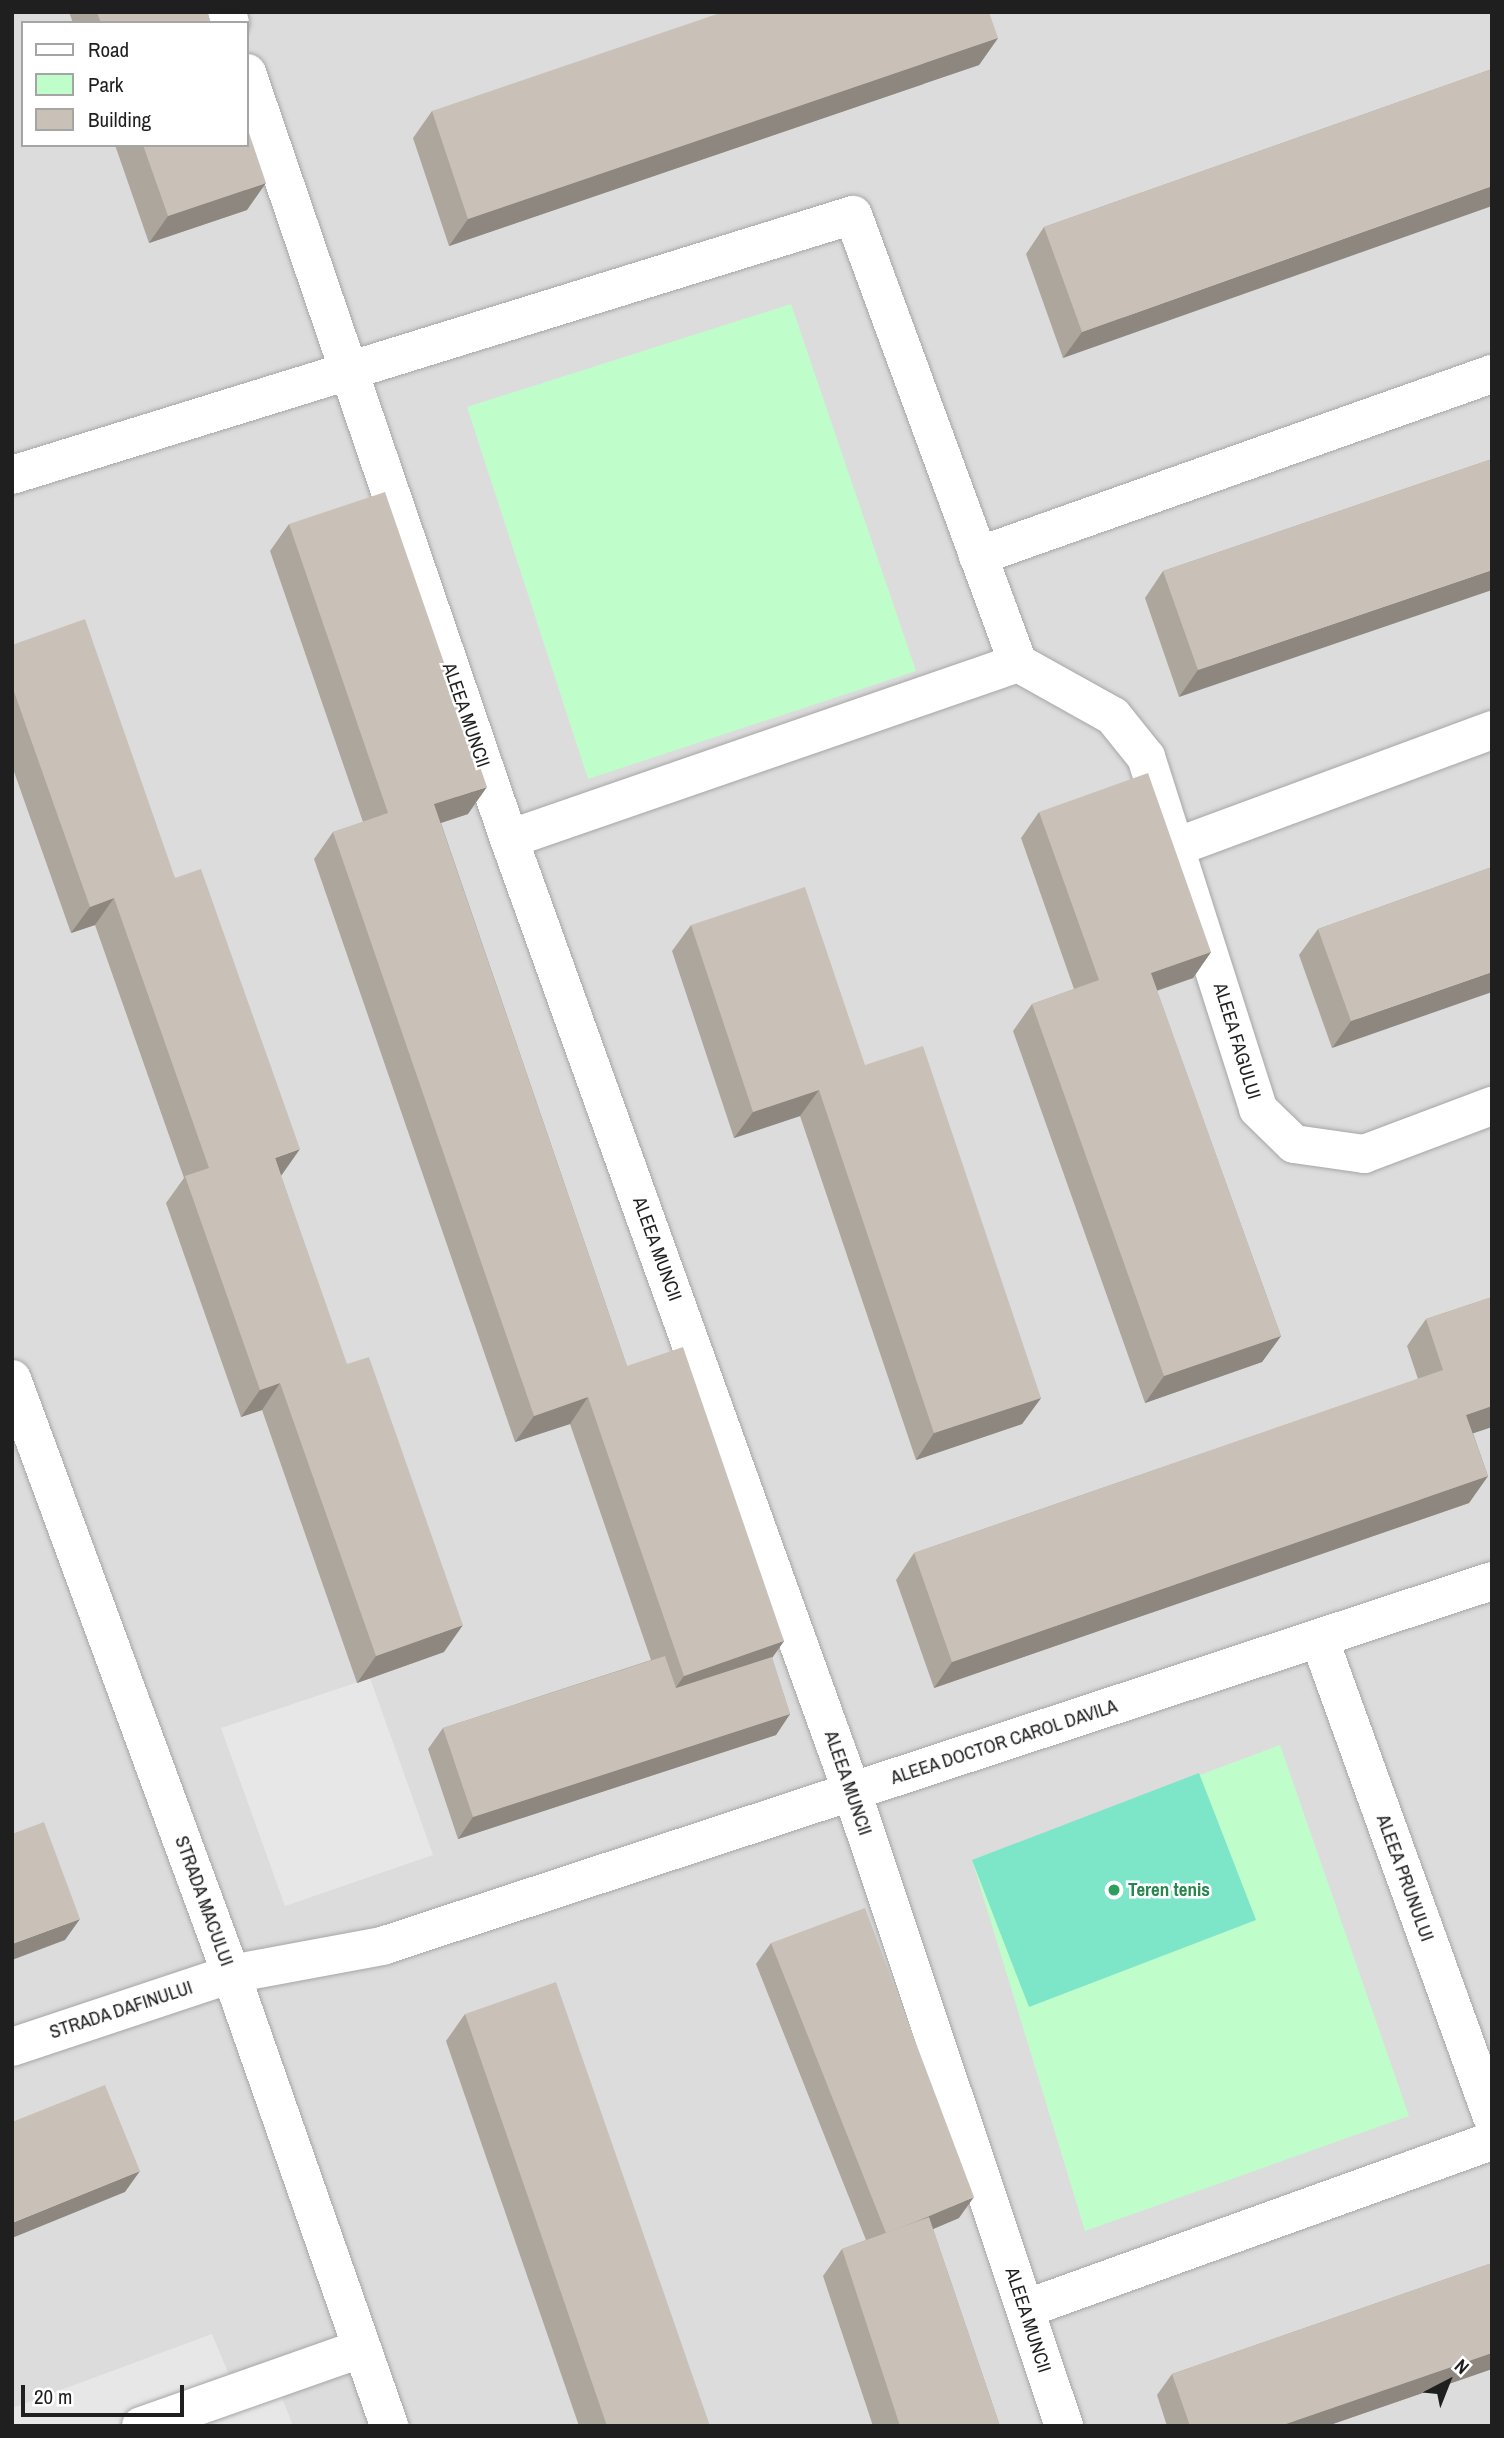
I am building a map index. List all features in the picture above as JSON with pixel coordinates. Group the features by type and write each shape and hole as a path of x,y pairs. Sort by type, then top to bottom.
{"street":[{"name":"ALEEA MUNCII","path":"248,76 346,370 509,839 852,1792 1064,2426"},
{"path":"12,475 853,215 1018,663 509,839"},
{"path":"978,556 1492,374"},
{"name":"ALEEA FAGULUI","path":"1018,663 1113,716 1146,757 1258,1109 1294,1144 1364,1154 1492,1106"},
{"path":"1176,847 1492,730"},
{"name":"STRADA MACULUI","path":"12,1379 231,1974 389,2426"},
{"name":"ALEEA DOCTOR CAROL DAVILA","path":"231,1974 382,1946 1492,1581"},
{"name":"ALEEA PRUNULUI","path":"1319,1638 1492,2117"},
{"name":"STRADA DAFINULUI","path":"12,2047 231,1974"},
{"path":"1025,2309 1492,2141"},
{"path":"141,2426 216,2413 362,2348"}],"shaded area":[{"path":"12,12 1492,12 1492,2426 12,2426"},
{"path":"370,1678 433,1855 285,1906 221,1728"},
{"path":"212,2334 229,2375 268,2362 293,2426 12,2426 12,2408"}],"green space":[{"path":"791,304 916,671 588,779 467,407"},
{"path":"1280,1745 1409,2116 1085,2231 972,1860"},
{"name":"Teren tenis","path":"1199,1773 1256,1920 1029,2007 972,1860"}],"building":[{"path":"97,12 207,12 210,21 100,21"},
{"path":"723,12 989,12 998,38 468,219 432,111"},
{"path":"1492,69 1492,186 1082,332 1044,227"},
{"path":"248,130 266,183 168,216 144,147 248,147"},
{"path":"1492,459 1492,570 1198,670 1163,571"},
{"path":"385,492 487,787 434,804 627,1366 683,1347 784,1641 684,1676 588,1397 534,1416 333,832 388,813 289,524"},
{"path":"85,619 175,878 201,869 300,1149 275,1158 347,1364 369,1357 463,1625 376,1656 280,1383 260,1390 185,1176 209,1168 114,898 90,907 12,686 12,645"},
{"path":"1148,773 1211,952 1151,973 1281,1336 1164,1376 1032,1004 1099,980 1039,812"},
{"path":"1492,867 1492,972 1351,1021 1318,929"},
{"path":"805,887 865,1065 923,1046 1041,1398 934,1433 819,1090 753,1112 691,925"},
{"path":"1492,1297 1492,1406 1466,1415 1488,1476 952,1662 914,1553 1443,1370 1426,1319"},
{"path":"665,1656 676,1688 772,1657 790,1714 473,1817 443,1728"},
{"path":"44,1822 80,1919 12,1944 12,1834"},
{"path":"865,1908 974,2197 886,2233 771,1943"},
{"path":"556,1982 710,2426 607,2426 465,2014"},
{"path":"105,2085 140,2171 12,2223 12,2122"},
{"path":"929,2217 1000,2426 900,2426 842,2249"},
{"path":"1492,2263 1492,2353 1280,2426 1190,2426 1172,2374"}],"place":[{"name":"Teren tenis","path":"1114,1890"}]}
